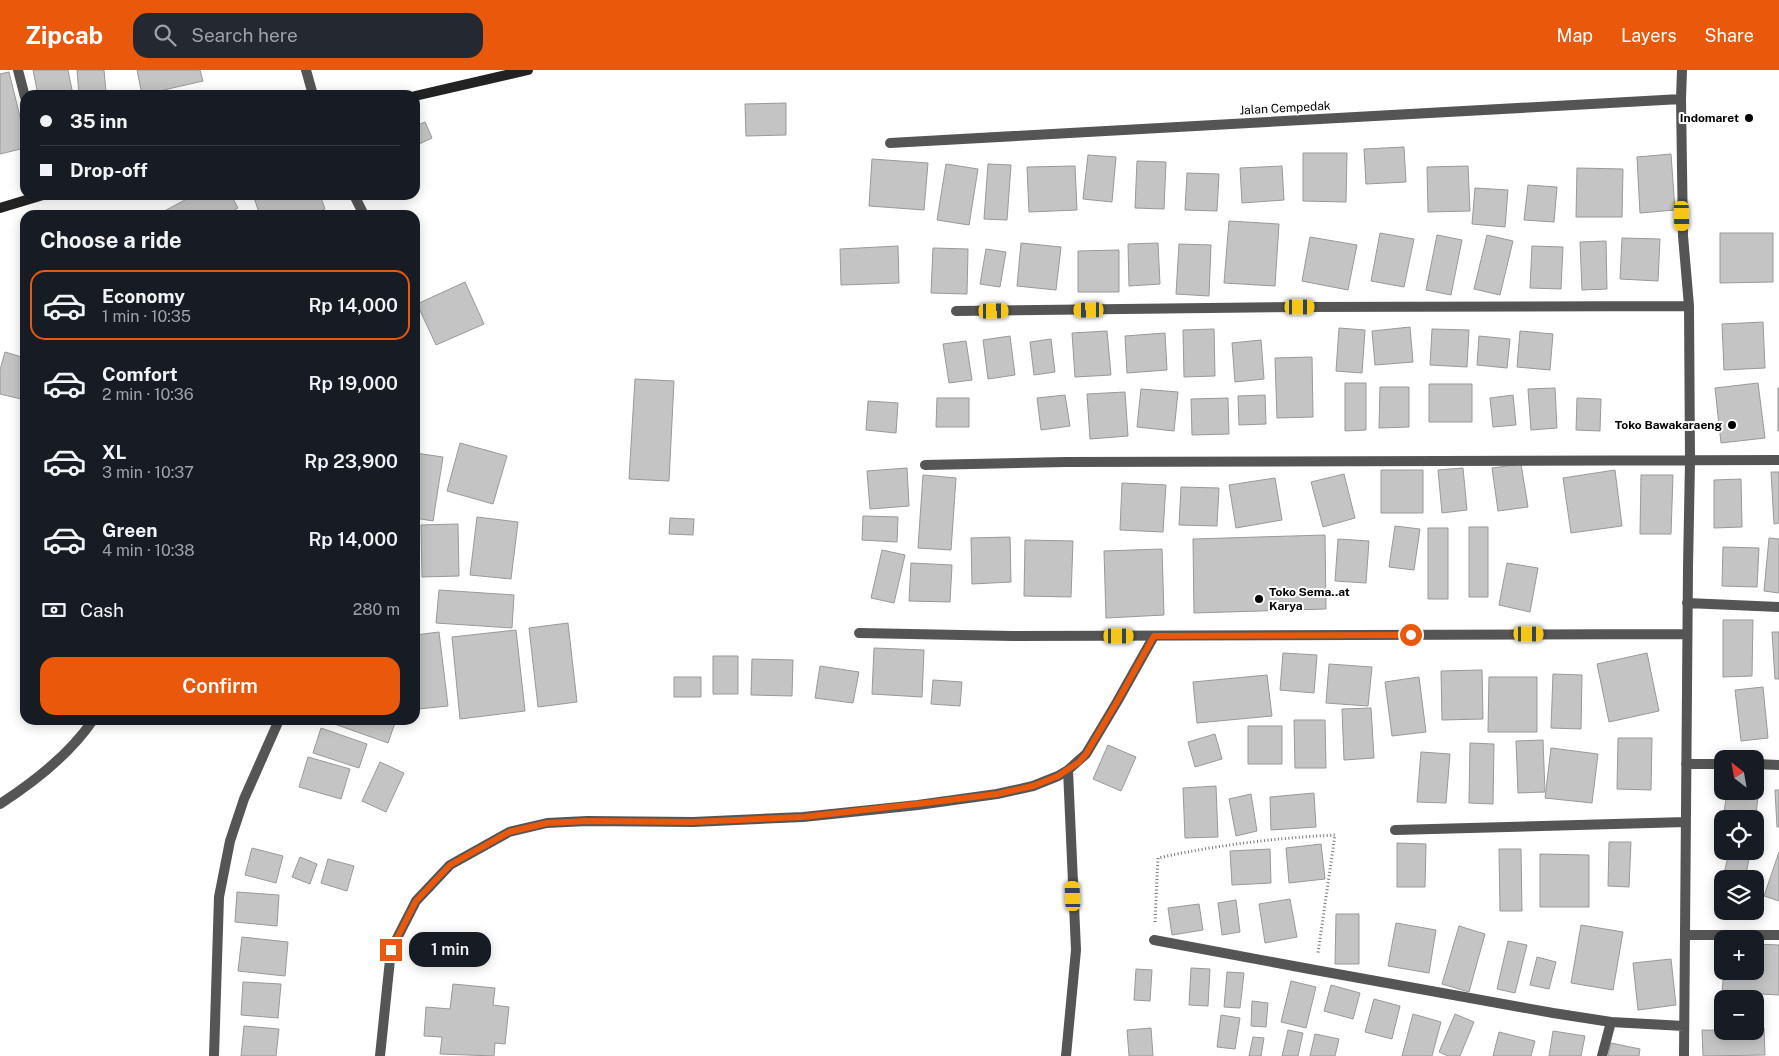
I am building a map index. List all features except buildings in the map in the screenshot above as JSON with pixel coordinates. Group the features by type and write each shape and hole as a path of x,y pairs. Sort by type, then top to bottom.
{"main road":[{"path":"420,95 528,70"},
{"path":"0,208 26,200"}],"street":[{"path":"18,70 23,90"},
{"path":"306,70 312,90"},
{"path":"1682,70 1683,236 1689,306 1690,461 1687,603 1684,1056"},
{"name":"Jalan Cempedak","path":"890,143 1681,99"},
{"path":"956,311 1300,307 1689,306"},
{"path":"924,465 1075,462 1779,460"},
{"path":"1687,603 1779,607"},
{"path":"858,633 1013,636 1687,634"},
{"path":"380,1056 391,950 416,901 450,865 509,832 547,823 587,821 693,822 803,817 918,805 997,794 1033,786 1068,770 1086,754 1154,636"},
{"path":"0,804 19,792 58,759 90,725"},
{"path":"214,1056 219,897 230,841 244,800 277,725"},
{"path":"1686,764 1714,764"},
{"path":"1764,764 1779,765"},
{"path":"1066,1056 1076,950 1068,770"},
{"path":"1395,830 1686,822"},
{"path":"1686,935 1779,935"},
{"path":"1154,940 1611,1022 1684,1026"},
{"path":"1602,1056 1611,1022"}],"path":[{"path":"1154,940 1158,858 1229,844 1288,837 1335,836 1315,970"}],"place":[{"name":"Indomaret","path":"1749,118"},
{"name":"Toko Bawakaraeng","path":"1732,425"},
{"name":"Toko Sema..at Karya","path":"1259,599"}],"route":[{"path":"391,950 416,901 450,865 509,832 547,823 587,821 693,822 803,817 918,805 997,794 1033,786 1058,776 1079,762 1086,754 1117,702 1154,636 1411,635"}]}
